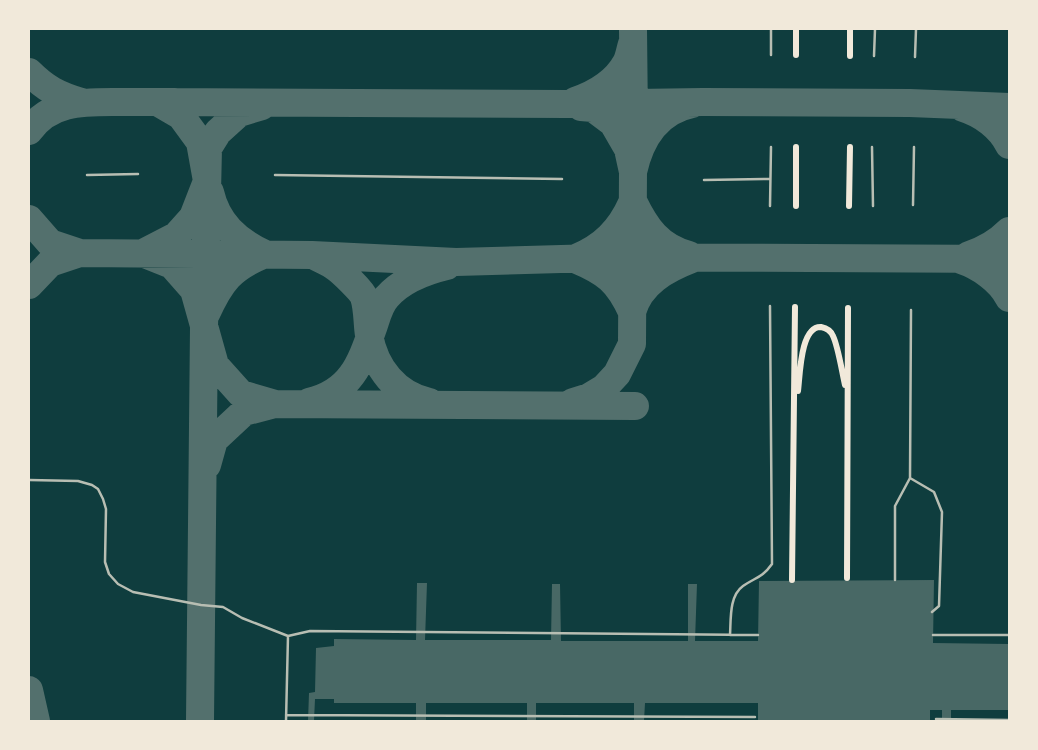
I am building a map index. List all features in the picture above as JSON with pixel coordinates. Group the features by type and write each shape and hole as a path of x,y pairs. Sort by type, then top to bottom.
{"main road":[{"path":"796,29 796,55"},
{"path":"850,29 850,56"},
{"path":"796,147 796,206"},
{"path":"849,206 850,147"},
{"path":"792,580 795,307"},
{"path":"847,578 848,308"},
{"path":"794,423 805,340 810,331 815,328 822,327 827,329 834,336 847,393"}],"lane":[{"path":"771,29 771,55"},
{"path":"874,56 875,29"},
{"path":"915,57 916,29"},
{"path":"770,206 771,147"},
{"path":"872,147 873,206"},
{"path":"913,205 914,147"},
{"path":"87,174 138,174"},
{"path":"275,175 562,178"},
{"path":"704,180 770,179"},
{"path":"730,635 731,612 735,594 742,586 764,575 772,564 770,306"},
{"path":"895,580 895,506 910,478 911,310"},
{"path":"910,478 934,492 942,512 940,606 932,612"},
{"path":"29,480 78,481 98,489 106,509 105,562 109,574 118,584 133,592 201,605 223,607 242,618 288,636 310,631 758,635"},
{"path":"933,635 1009,635"},
{"path":"286,721 288,636"},
{"path":"286,715 755,717"},
{"path":"936,719 1009,720"}],"building":[{"path":"934,580 933,643 1009,644 1009,710 951,710 951,721 942,721 942,710 930,710 930,721 758,721 758,703 645,703 644,721 634,721 634,703 536,703 536,721 527,721 527,703 426,703 426,721 416,721 416,703 334,703 334,699 315,699 314,721 308,721 309,693 315,692 316,648 334,646 334,639 416,640 417,583 427,583 425,640 551,640 552,584 560,584 561,641 688,641 688,584 697,584 695,641 758,641 759,581"}],"taxiway":[{"path":"633,29 634,121"},
{"path":"575,101 590,95 610,82 627,61 632,44"},
{"path":"29,72 53,91 81,102"},
{"path":"29,131 37,121 47,114 68,105 91,102 175,102"},
{"path":"157,102 910,103 1009,107"},
{"path":"145,252 176,236 193,217 207,181 200,142 181,116 157,102"},
{"path":"633,172 640,149 652,129 669,113 692,104"},
{"path":"200,721 204,327 208,148 218,132 239,113 262,106"},
{"path":"573,402 589,397 604,388 617,374 632,344 633,172 628,149 613,123 593,108 581,107"},
{"path":"963,108 990,122 1001,132 1009,145"},
{"path":"210,192 218,213 230,230 237,237 265,254"},
{"path":"633,201 643,220 662,242 689,255"},
{"path":"576,258 594,249 610,236 622,221 632,203"},
{"path":"29,219 50,243 80,253"},
{"path":"969,255 990,246 1009,231"},
{"path":"29,285 50,263 80,253 312,255 456,262 632,257 1009,259"},
{"path":"206,314 222,284 228,277 235,270 265,254"},
{"path":"147,255 172,265 194,290 215,365 241,394 275,404"},
{"path":"315,256 338,269 364,297 372,347 382,369 389,378 407,393 429,402"},
{"path":"575,259 595,268 610,279 622,292 632,312"},
{"path":"632,312 641,293 655,278 673,267 692,259"},
{"path":"961,260 988,274 1000,285 1009,298"},
{"path":"309,402 335,391 353,374 381,307 393,291 415,277 447,266"},
{"path":"207,465 214,440 244,412 275,404 635,406"},
{"path":"29,690 36,721"}]}
